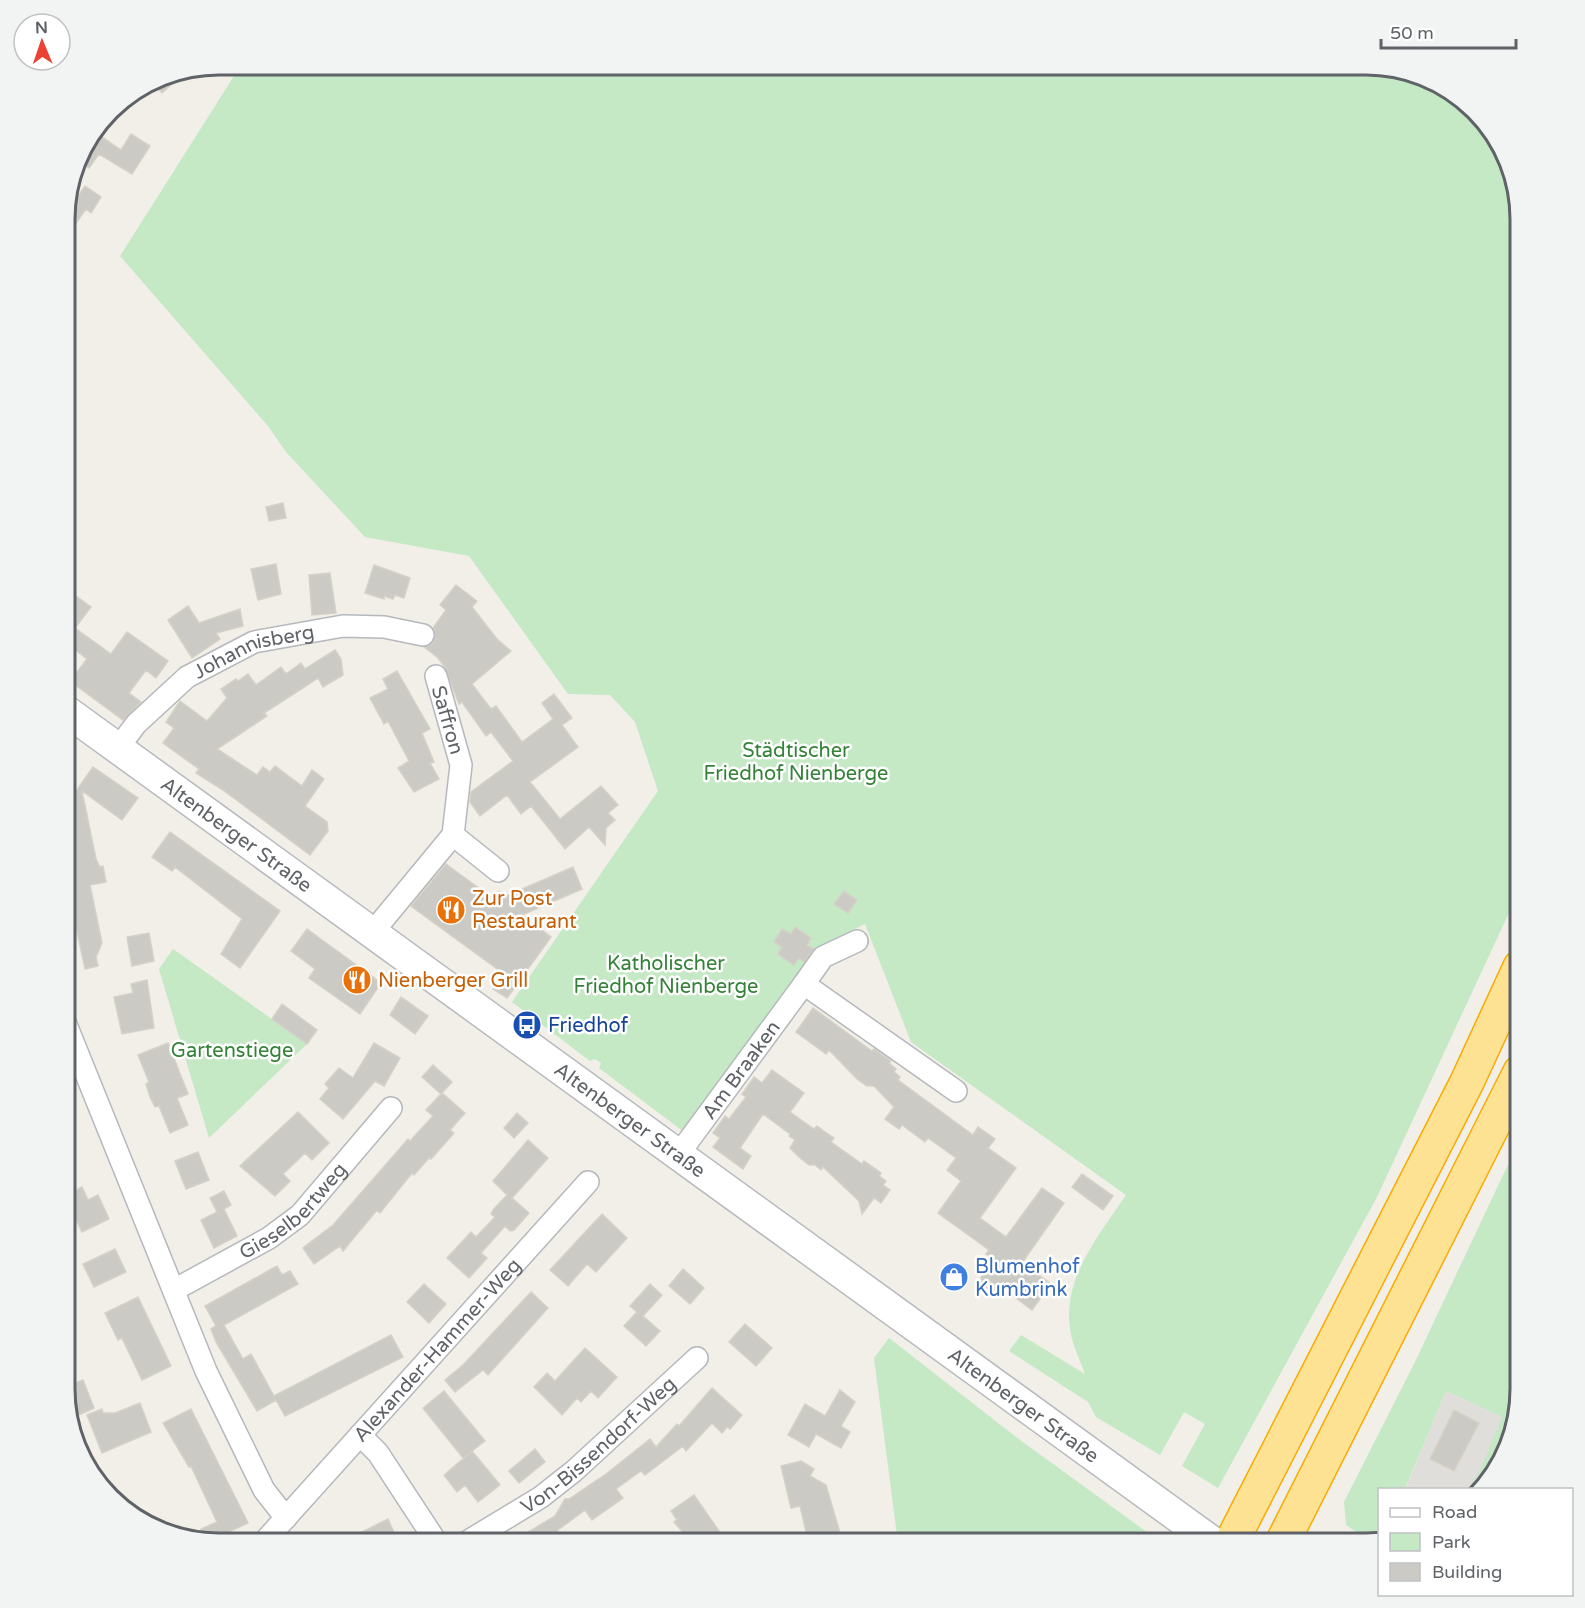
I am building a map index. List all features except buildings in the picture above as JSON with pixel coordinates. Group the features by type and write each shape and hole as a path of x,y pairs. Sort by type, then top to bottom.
{"highway":[{"path":"1237,1533 1461,1093 1510,990"},
{"path":"1288,1533 1510,1094"}],"main road":[{"name":"Altenberger Straße","path":"75,717 1199,1533"}],"street":[{"name":"Johannisberg","path":"118,748 136,724 187,677 254,642 343,626 384,627 423,635"},
{"name":"Saffron","path":"436,676 461,765 453,835"},
{"path":"372,933 453,835 498,871"},
{"name":"Am Braaken","path":"678,1155 824,957 857,941"},
{"path":"804,984 957,1091"},
{"path":"75,1051 206,1371 264,1490 286,1518"},
{"name":"Gieselbertweg","path":"174,1290 269,1238 300,1215 391,1108"},
{"name":"Alexander-Hammer-Weg","path":"273,1533 588,1182"},
{"name":"Von-Bissendorf-Weg","path":"483,1533 541,1497 574,1471 697,1358"},
{"path":"360,1435 378,1453 430,1533"}],"shaded area":[{"path":"1446,1391 1502,1417 1503,1432 1499,1444 1491,1461 1471,1488 1406,1488"}],"green space":[{"path":"235,75 1376,75 1404,80 1430,90 1468,117 1491,147 1502,172 1509,200 1510,911 1377,1197 1218,1488 1182,1466 1205,1424 1184,1412 1160,1455 1096,1417 1088,1402 1009,1351 1021,1335 1085,1374 1070,1329 1069,1310 1072,1291 1085,1258 1126,1195 911,1042 865,924 826,943 684,1132 599,1068 601,1063 595,1059 590,1061 512,1002 658,791 635,722 610,695 568,694 469,556 365,537 286,452 268,426 120,256"},
{"name":"Gartenstiege","path":"173,949 307,1044 209,1138 159,969"},
{"path":"1510,1160 1510,1390 1509,1408 1499,1444 1480,1477 1469,1488 1480,1471 1502,1417 1446,1391 1405,1488 1378,1488 1378,1532 1358,1533 1346,1525 1344,1502 1415,1362"},
{"path":"889,1338 1020,1440 1148,1533 897,1533 874,1358"}],"place":[{"name":"Zur Post Restaurant","path":"451,910"},
{"name":"Nienberger Grill","path":"357,980"},
{"name":"Friedhof","path":"527,1025"},
{"name":"Blumenhof Kumbrink","path":"954,1277"}],"park label":[{"name":"Städtischer Friedhof Nienberge","path":"796,762"},
{"name":"Katholischer Friedhof Nienberge","path":"666,974"}]}
